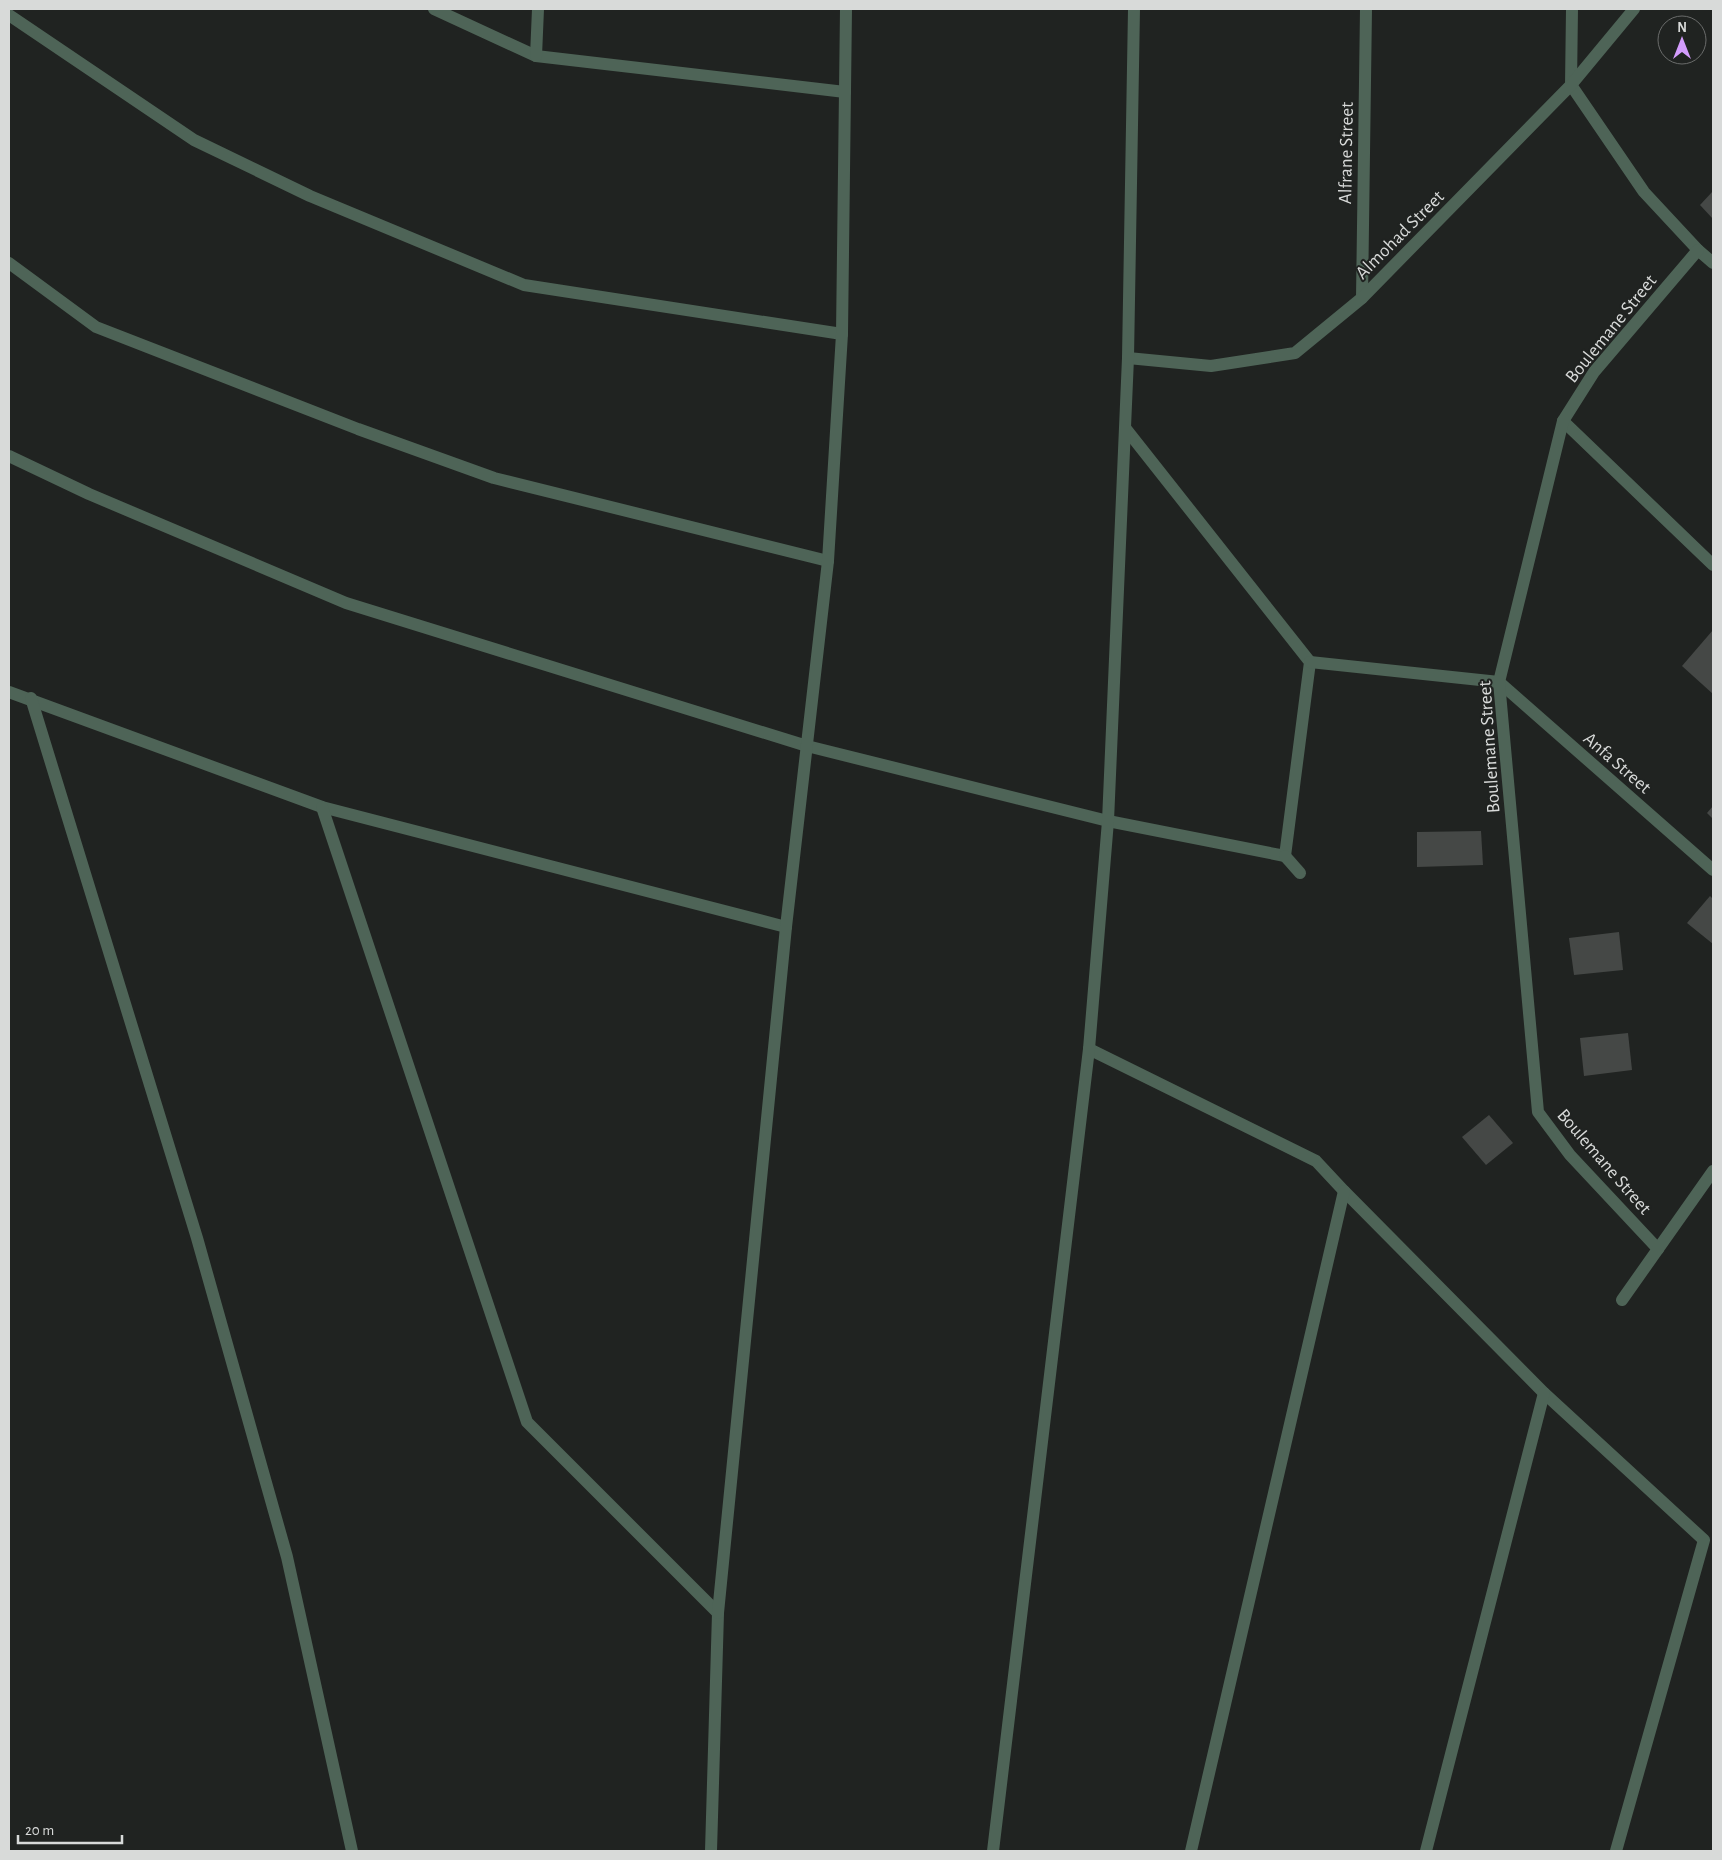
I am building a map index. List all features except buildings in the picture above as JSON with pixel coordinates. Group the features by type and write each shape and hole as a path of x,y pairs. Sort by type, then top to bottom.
{"street":[{"path":"434,9 536,56 845,92"},
{"path":"536,56 538,9"},
{"path":"712,1851 718,1613 786,927 828,561 842,334 846,9"},
{"path":"993,1851 1090,1049 1108,821 1126,429 1134,9"},
{"name":"Alfrane Street","path":"1362,298 1366,9"},
{"path":"1572,9 1571,85 1644,192 1698,250 1713,263"},
{"name":"Almohad Street","path":"1128,358 1211,366 1295,353 1362,298 1571,85 1634,9"},
{"path":"9,15 194,140 310,196 524,284 842,334"},
{"name":"Boulemane Street","path":"1658,1249 1570,1155 1538,1112 1499,682 1563,421 1594,372 1698,250"},
{"path":"9,263 96,328 358,429 494,478 828,561"},
{"path":"1563,421 1713,565"},
{"path":"1126,429 1310,662 1285,856"},
{"path":"9,456 89,494 346,603 807,746 1108,821 1285,856 1300,874"},
{"path":"1310,662 1499,682"},
{"name":"Anfa Street","path":"1499,682 1713,870"},
{"path":"9,692 31,698 322,807 786,927"},
{"path":"31,698 197,1238 287,1558 352,1851"},
{"path":"322,807 527,1422 718,1613"},
{"path":"1090,1049 1316,1161 1544,1393 1704,1540 1616,1851"},
{"path":"1622,1300 1713,1171"},
{"path":"1191,1851 1344,1191"},
{"path":"1426,1851 1544,1393"}]}
